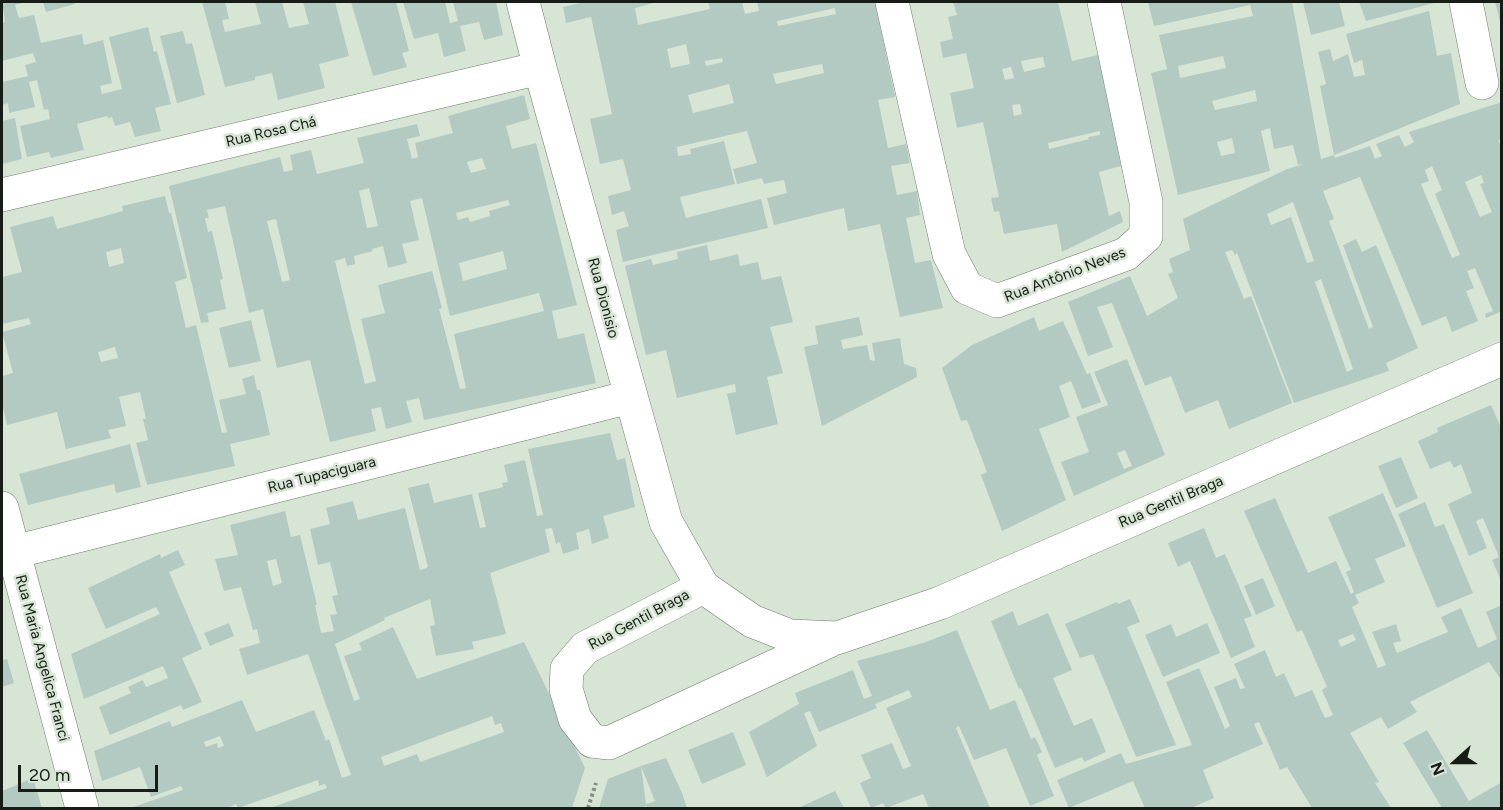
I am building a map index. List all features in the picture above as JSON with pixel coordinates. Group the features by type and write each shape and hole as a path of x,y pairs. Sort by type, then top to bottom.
{"street":[{"name":"Rua Dionisio","path":"523,2 666,522 703,587"},
{"name":"Rua Antônio Neves","path":"892,2 949,254 967,288 997,301 1126,254 1146,236 1146,202 1104,2"},
{"path":"1466,2 1482,83"},
{"name":"Rua Rosa Chá","path":"2,195 540,68"},
{"name":"Rua Gentil Braga","path":"837,638 790,636 752,621 703,587 585,648 567,669 566,689 575,719 592,741 609,743 837,638 940,603 1502,359"},
{"name":"Rua Tupaciguara","path":"14,552 630,397"},
{"name":"Rua Maria Angelica Franci","path":"2,508 82,808"}],"building":[{"path":"2,2 26,2 15,5 19,18 34,15 41,43 82,34 84,45 103,40 112,83 100,86 102,94 122,89 109,37 148,27 171,104 155,108 161,131 135,137 130,122 115,126 112,117 107,116 77,124 84,150 51,158 49,152 27,157 20,126 50,119 48,109 44,110 37,80 29,82 35,107 9,113 8,103 2,105 2,82 28,76 25,65 36,62 33,53 2,61 2,23 5,22"},
{"path":"43,2 75,2 75,4 46,12"},
{"path":"202,2 225,2 229,19 222,20 225,32 261,24 255,2 282,2 289,28 309,24 303,2 335,2 349,56 319,64 325,88 278,100 272,73 255,77 255,80 225,87"},
{"path":"351,2 396,2 409,51 402,53 407,67 373,76"},
{"path":"403,2 445,2 450,23 458,21 453,2 496,2 503,35 484,40 479,22 460,26 466,51 444,57 438,33 414,39"},
{"path":"584,2 657,2 635,8 638,25 710,9 708,2 742,2 745,14 759,11 757,2 875,2 895,97 878,100 888,148 906,144 910,163 891,166 897,195 917,191 920,215 906,218 915,263 931,260 943,308 900,317 880,224 848,231 844,208 774,225 767,198 787,193 784,180 764,184 762,178 737,184 733,169 757,163 747,131 677,147 678,156 691,154 690,149 724,141 735,184 680,197 686,218 761,199 768,228 623,262 616,230 629,226 624,211 612,215 608,196 631,190 623,159 600,164 590,119 612,114 591,17 566,23 563,7","holes":["835,8 836,14 778,26 777,21","686,44 690,64 671,68 667,49","722,58 723,62 706,66 705,61","822,64 824,73 776,84 773,74","729,84 734,103 693,113 688,95"]},
{"path":"953,2 1058,2 1072,61 1098,55 1121,166 1099,172 1109,216 1120,211 1123,222 1062,252 1057,224 1004,234 999,211 994,212 991,198 999,197 983,122 957,128 950,93 974,88 966,53 943,58 940,42 953,39 948,17 957,15","holes":["1043,57 1045,67 1024,72 1021,61","1011,67 1014,78 1005,80 1002,69","1020,104 1022,114 1014,116 1012,105","1100,131 1100,135 1088,137 1089,139 1049,149 1048,143"]},
{"path":"1148,2 1292,2 1321,159 1334,155 1335,158 1370,146 1375,159 1382,156 1376,144 1399,135 1405,147 1414,142 1409,132 1502,102 1502,139 1498,140 1502,147 1502,311 1486,318 1485,314 1493,311 1475,268 1467,271 1474,288 1466,291 1478,321 1452,332 1446,316 1422,326 1360,177 1323,191 1334,219 1329,221 1369,329 1373,327 1343,245 1356,239 1362,252 1376,245 1418,348 1386,363 1389,371 1294,403 1237,253 1235,255 1232,250 1225,252 1244,299 1251,296 1292,403 1229,429 1218,400 1185,413 1171,376 1145,386 1112,303 1097,307 1113,347 1088,356 1068,302 1130,276 1147,316 1178,298 1168,274 1173,272 1169,259 1190,250 1183,219 1287,169 1305,164 1298,165 1293,145 1274,149 1270,128 1261,131 1270,171 1178,195 1151,73 1167,69 1159,35 1253,16 1250,5 1154,26","holes":["1223,56 1226,68 1180,78 1178,66","1255,90 1257,101 1215,110 1212,101","1232,138 1235,153 1221,156 1217,142","1432,166 1442,190 1435,194 1460,255 1452,258 1421,184 1429,181 1425,170","1481,175 1484,183 1480,184 1492,212 1480,217 1465,182","1293,202 1314,261 1307,263 1291,217 1271,225 1267,214","1321,279 1353,369 1347,372 1315,282"]},
{"path":"1303,2 1339,2 1345,26 1311,35"},
{"path":"1359,2 1438,2 1366,21"},
{"path":"1495,2 1502,2 1502,25 1501,25"},
{"path":"1429,11 1437,56 1451,53 1460,104 1334,155 1320,86 1326,84 1318,52 1330,49 1333,61 1348,54 1354,77 1365,75 1362,60 1354,63 1346,34"},
{"path":"183,31 186,44 192,43 205,95 177,103 160,36"},
{"path":"524,95 530,119 506,126 512,149 536,143 577,305 552,311 558,339 584,333 596,383 424,420 419,398 406,401 412,422 386,429 381,407 371,409 376,431 330,442 310,360 277,368 263,309 249,313 225,206 207,210 209,218 205,218 208,232 212,231 223,279 220,280 226,309 207,313 209,322 201,323 169,186 280,157 284,172 293,170 290,155 311,150 317,174 364,163 357,138 417,124 420,136 407,139 412,159 418,157 415,143 453,133 448,116","holes":["482,158 486,169 471,173 467,162","369,188 378,226 367,228 359,191","422,198 450,316 539,293 544,311 454,334 466,388 460,389 439,309 442,308 432,271 378,285 385,313 361,319 376,381 365,384 335,261 345,258 347,266 355,264 354,256 383,246 388,268 407,263 402,244 419,240 410,201","508,200 510,205 489,211 490,216 470,222 468,217 458,220 456,213","276,219 290,280 282,282 267,221","503,251 507,269 463,281 459,263"]},
{"path":"15,118 22,159 2,164 2,121"},
{"path":"165,196 187,278 175,282 186,328 196,325 222,433 227,432 219,400 246,394 242,379 254,375 257,390 260,390 270,435 230,444 235,466 147,485 136,443 148,440 140,392 119,397 126,426 108,430 111,438 66,449 57,412 7,425 2,403 2,376 13,373 2,332 31,324 29,318 2,324 2,277 22,272 10,227 53,216 57,229 123,211 122,206","holes":["121,248 124,263 109,267 106,252","115,347 118,358 101,362 98,352"]},
{"path":"707,245 710,261 738,254 740,266 758,262 762,280 781,276 793,322 770,327 783,373 767,377 778,424 736,435 727,394 736,392 735,384 677,398 666,350 646,355 625,266 651,259 653,265 678,259 677,252"},
{"path":"859,317 863,335 841,340 843,349 867,345 870,360 875,361 872,343 900,338 904,364 916,368 917,377 822,426 804,347 818,344 815,326"},
{"path":"1034,317 1039,331 1063,321 1087,374 1090,373 1101,402 1082,409 1071,381 1059,386 1070,417 1039,429 1066,500 1002,531 981,475 987,472 967,420 961,421 942,368 972,345"},
{"path":"251,320 261,361 229,368 219,328"},
{"path":"1127,359 1165,455 1074,496 1061,462 1089,452 1076,417 1108,405 1094,372","holes":["1125,450 1132,466 1124,469 1117,453"]},
{"path":"1491,405 1502,430 1501,581 1492,560 1499,557 1483,518 1476,521 1487,548 1469,556 1448,504 1472,493 1461,464 1454,468 1450,461 1430,469 1418,441 1438,432 1437,428"},
{"path":"610,433 617,460 625,458 635,507 603,516 609,538 592,544 589,529 576,533 579,549 563,554 560,542 556,544 552,528 545,529 550,552 490,573 506,634 472,642 474,649 436,656 430,626 435,625 430,599 384,618 385,620 335,644 354,701 360,699 344,656 362,650 359,643 393,627 417,679 524,642 585,768 572,808 270,808 327,788 325,784 319,786 318,780 238,808 236,804 227,808 130,808 183,790 181,786 151,797 140,767 102,781 94,751 170,721 172,727 242,700 256,732 314,710 326,741 329,739 342,778 351,775 308,654 247,675 239,649 260,643 257,629 253,630 241,587 224,591 215,559 238,555 230,525 285,511 291,537 300,535 317,605 315,605 321,633 334,631 330,615 337,614 332,596 338,595 330,562 318,565 310,529 330,524 326,508 353,501 358,520 405,508 420,570 424,569 428,567 408,488 429,483 434,503 472,494 480,528 486,527 478,493 503,487 502,483 508,482 504,465 525,460 537,516 543,515 528,449","holes":["276,559 282,583 273,586 267,561","492,716 495,725 501,723 504,732 420,762 417,754 384,766 381,757","220,736 224,746 218,748 217,743 206,747 204,742"]},
{"path":"130,444 141,487 116,493 114,484 28,505 19,474"},
{"path":"1401,457 1418,498 1396,508 1378,466"},
{"path":"1383,493 1406,546 1375,559 1385,582 1355,595 1359,603 1352,607 1378,668 1386,665 1372,632 1396,624 1401,641 1393,643 1397,653 1448,632 1441,617 1461,608 1478,648 1497,639 1486,612 1502,605 1502,681 1489,662 1410,702 1417,712 1388,729 1381,717 1350,733 1379,782 1375,783 1391,808 1312,808 1287,767 1280,770 1259,722 1254,724 1263,744 1203,770 1214,798 1191,808 1145,808 1133,781 1069,808 1057,780 1121,753 1126,764 1192,745 1166,682 1199,668 1225,729 1230,726 1214,687 1236,678 1240,689 1245,688 1234,664 1265,650 1276,677 1284,673 1295,697 1312,690 1325,718 1333,715 1322,690 1327,687 1302,630 1297,632 1244,511 1275,498 1308,573 1336,561 1351,594 1354,592 1346,572 1351,570 1328,517","holes":["1353,634 1356,640 1341,647 1338,640"]},
{"path":"1425,502 1435,527 1444,524 1473,593 1437,608 1398,514"},
{"path":"1204,528 1216,558 1225,554 1252,616 1244,619 1255,647 1231,658 1190,561 1178,567 1168,543"},
{"path":"178,550 185,565 169,572 202,649 182,658 202,702 183,710 181,705 110,735 99,707 131,693 128,687 143,680 146,687 168,678 163,666 84,699 71,654 160,614 156,607 106,629 88,588 160,554 161,558"},
{"path":"1263,578 1275,606 1256,615 1244,586"},
{"path":"1130,599 1140,622 1127,627 1176,745 1136,757 1093,654 1080,658 1065,624 1117,602 1118,604"},
{"path":"1013,611 1018,626 1048,613 1072,670 1053,678 1074,726 1092,718 1106,752 1084,762 1082,757 1055,768 991,621"},
{"path":"229,623 234,636 210,646 204,633"},
{"path":"1207,623 1220,653 1163,677 1145,635 1171,624 1176,637"},
{"path":"957,630 990,710 1015,700 1031,739 1035,737 1042,752 1037,755 1054,796 1030,806 1006,748 974,760 959,726 956,728 990,808 929,808 923,794 886,808 883,803 871,808 860,783 871,778 861,755 892,743 903,769 911,766 886,708 912,697 909,690 875,704 877,708 819,732 810,711 804,713 817,746 767,777 749,732 799,704 795,693 853,670 864,699 872,696 857,661 923,643"},
{"path":"7,659 14,683 2,687 2,660"},
{"path":"1427,730 1469,801 1502,782 1502,808 1442,808 1403,743"},
{"path":"733,732 746,765 702,784 688,750"},
{"path":"666,758 687,808 647,808 647,806 599,808 608,779 641,766","holes":["641,766 655,801 646,804"]},
{"path":"33,778 42,808 2,808 2,791"},
{"path":"835,791 844,808 798,808"}]}
